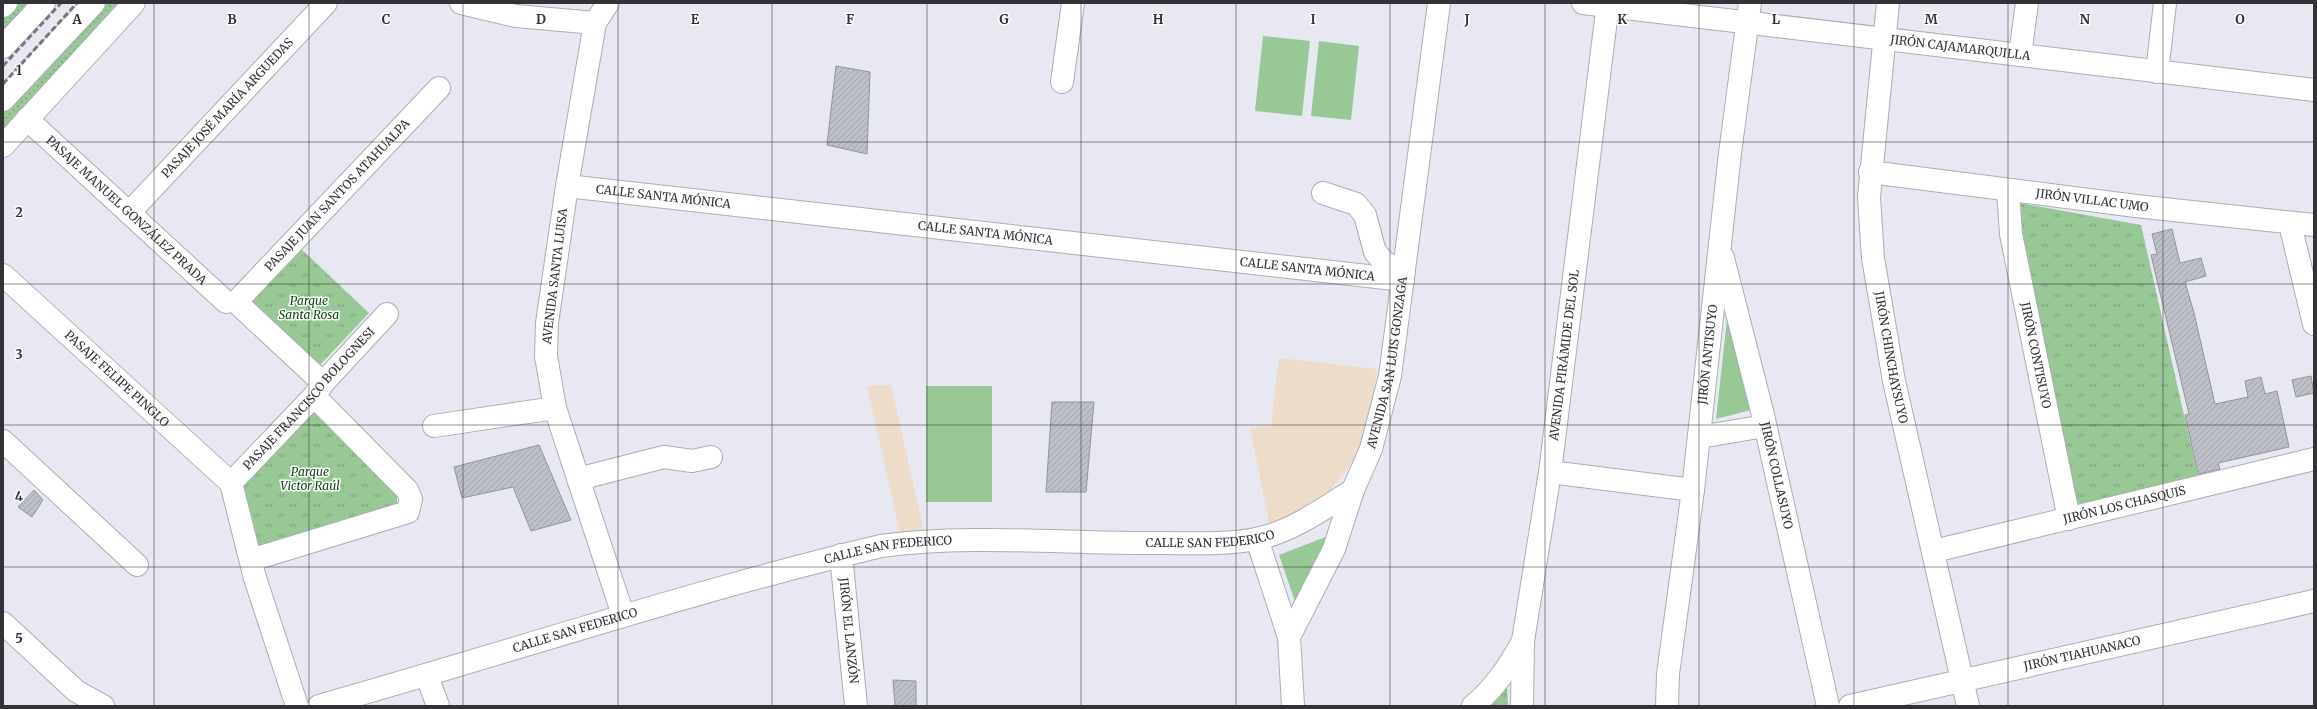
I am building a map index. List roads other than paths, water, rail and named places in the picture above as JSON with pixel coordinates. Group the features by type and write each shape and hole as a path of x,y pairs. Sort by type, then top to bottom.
{"street":[{"path":"3,6 6,3"},
{"path":"3,47 44,3"},
{"path":"3,100 94,3"},
{"path":"3,146 134,3"},
{"name":"PASAJE JOSÉ MARÍA ARGUEDAS","path":"130,213 326,3"},
{"path":"462,3 516,16 595,23"},
{"name":"AVENIDA SANTA LUISA","path":"608,3 595,23 567,186 547,323 546,356 550,387 555,408 623,615"},
{"path":"1062,82 1073,3"},
{"name":"AVENIDA SAN LUIS GONZAGA","path":"1289,636 1334,549 1353,490 1371,450 1390,376 1439,3"},
{"name":"JIRÓN CAJAMARQUILLA","path":"1583,3 1749,13 1884,39 2314,90"},
{"name":"JIRÓN CHINCHAYSUYO","path":"1888,3 1870,172 1870,230 1894,381 1968,706"},
{"path":"2020,55 2027,3"},
{"path":"2157,72 2165,3"},
{"name":"AVENIDA PIRÁMIDE DEL SOL","path":"1522,706 1523,641 1550,472 1608,4"},
{"name":"JIRÓN ANTISUYO","path":"1667,706 1668,674 1693,490 1720,246 1749,13"},
{"name":"PASAJE JUAN SANTOS ATAHUALPA","path":"231,302 439,88"},
{"name":"PASAJE MANUEL GONZÁLEZ PRADA","path":"27,119 231,302 318,390 407,490 411,506 408,512 251,560"},
{"name":"JIRÓN VILLAC UMO","path":"1870,172 2290,224 2314,225"},
{"name":"CALLE SANTA MÓNICA","path":"567,186 1404,276"},
{"name":"JIRÓN CONTISUYO","path":"2008,190 2011,234 2069,519"},
{"path":"1324,193 1356,204 1365,215 1375,252 1385,263 1404,276"},
{"path":"2290,224 2314,324"},
{"name":"JIRÓN COLLASUYO","path":"1720,246 1765,426 1828,706"},
{"name":"PASAJE FELIPE PINGLO","path":"3,274 231,483"},
{"name":"PASAJE FRANCISCO BOLOGNESI","path":"231,483 387,314"},
{"path":"434,426 555,408"},
{"path":"1699,437 1765,426"},
{"path":"3,441 137,565"},
{"path":"578,479 664,457 692,461 712,457"},
{"name":"JIRÓN LOS CHASQUIS","path":"1934,552 2314,459"},
{"path":"1550,472 1693,490"},
{"path":"231,483 251,560 297,706"},
{"name":"CALLE SAN FEDERICO","path":"319,706 427,676 623,615 841,555 881,546 922,540 1140,543 1222,542 1257,539 1292,526 1353,490"},
{"path":"1257,539 1289,636 1293,706"},
{"name":"JIRÓN EL LANZÓN","path":"841,555 856,706"},
{"name":"JIRÓN TIAHUANACO","path":"1850,706 1963,682 2314,601"},
{"path":"4,626 76,691 103,706"},
{"path":"1473,706 1488,693 1502,675 1523,641"},
{"path":"427,676 438,706"}],"railway":[{"path":"3,66 61,3"},
{"path":"3,84 77,3"}],"park label":[{"name":"Parque Santa Rosa","path":"309,308"},
{"name":"Parque Victor Raúl","path":"310,479"}]}
